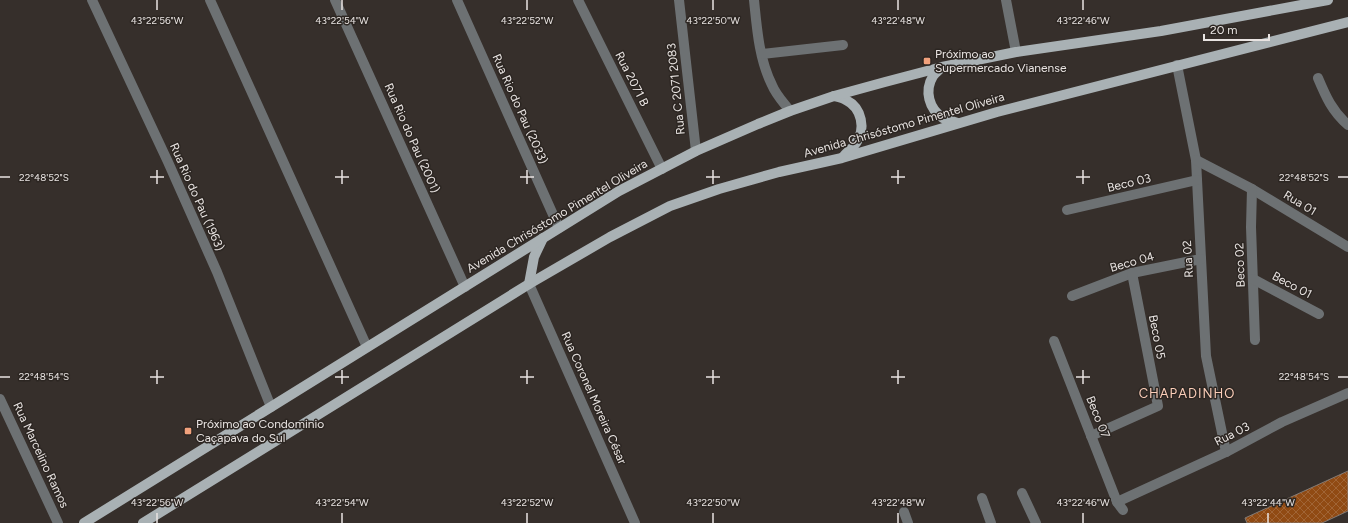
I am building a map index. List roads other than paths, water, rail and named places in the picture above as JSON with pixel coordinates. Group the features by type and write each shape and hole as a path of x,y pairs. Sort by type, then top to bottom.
{"main road":[{"name":"Avenida Chrisóstomo Pimentel Oliveira","path":"84,523 619,191 696,151 790,111 834,96 942,67 1016,52 1161,31 1328,0"},
{"name":"Avenida Chrisóstomo Pimentel Oliveira","path":"143,523 303,422 529,284 610,237 670,206 719,189 779,172 842,158 958,123 1177,65 1348,22"},
{"path":"942,67 933,76 928,87 929,100 934,111 944,118 958,123"},
{"path":"834,96 846,100 856,108 861,119 862,131 857,143 842,158"},
{"path":"529,284 534,257 543,238"}],"street":[{"name":"Rua Rio do Pau (1963)","path":"92,0 168,162 207,250 271,407"},
{"path":"210,0 367,347"},
{"name":"Rua Rio do Pau (2001)","path":"335,0 465,286"},
{"name":"Rua Rio do Pau (2033)","path":"458,0 559,228"},
{"name":"Rua 2071 B","path":"578,0 662,169"},
{"name":"Rua C 2071 2083","path":"679,0 696,151"},
{"path":"754,0 758,37 772,86 790,111"},
{"path":"1006,0 1016,52"},
{"path":"762,54 843,44"},
{"name":"Rua 02","path":"1177,65 1196,160 1206,356 1226,452"},
{"path":"1318,78 1328,102 1339,117 1348,125"},
{"name":"Rua 01","path":"1196,160 1252,190 1348,247"},
{"name":"Beco 03","path":"1067,210 1197,180"},
{"name":"Beco 02","path":"1252,190 1251,227 1255,340"},
{"name":"Beco 04","path":"1072,296 1132,273 1201,259"},
{"name":"Beco 05","path":"1091,436 1158,406 1132,273"},
{"name":"Beco 01","path":"1253,279 1319,314"},
{"name":"Rua Coronel Moreira César","path":"529,284 635,523"},
{"name":"Beco 07","path":"1054,341 1120,506"},
{"name":"Rua 03","path":"1120,506 1128,497 1226,452 1282,422 1348,393"},
{"name":"Rua Marcelino Ramos","path":"0,399 58,523"},
{"path":"1022,493 1036,523"},
{"path":"982,498 991,523"},
{"path":"904,512 908,523"}],"place":[{"name":"Próximo ao Supermercado Vianense","path":"927,61"},
{"name":"Próximo ao Condominio Caçapava do Sul","path":"188,431"}],"district":[{"name":"CHAPADINHO","path":"1187,393"}]}
